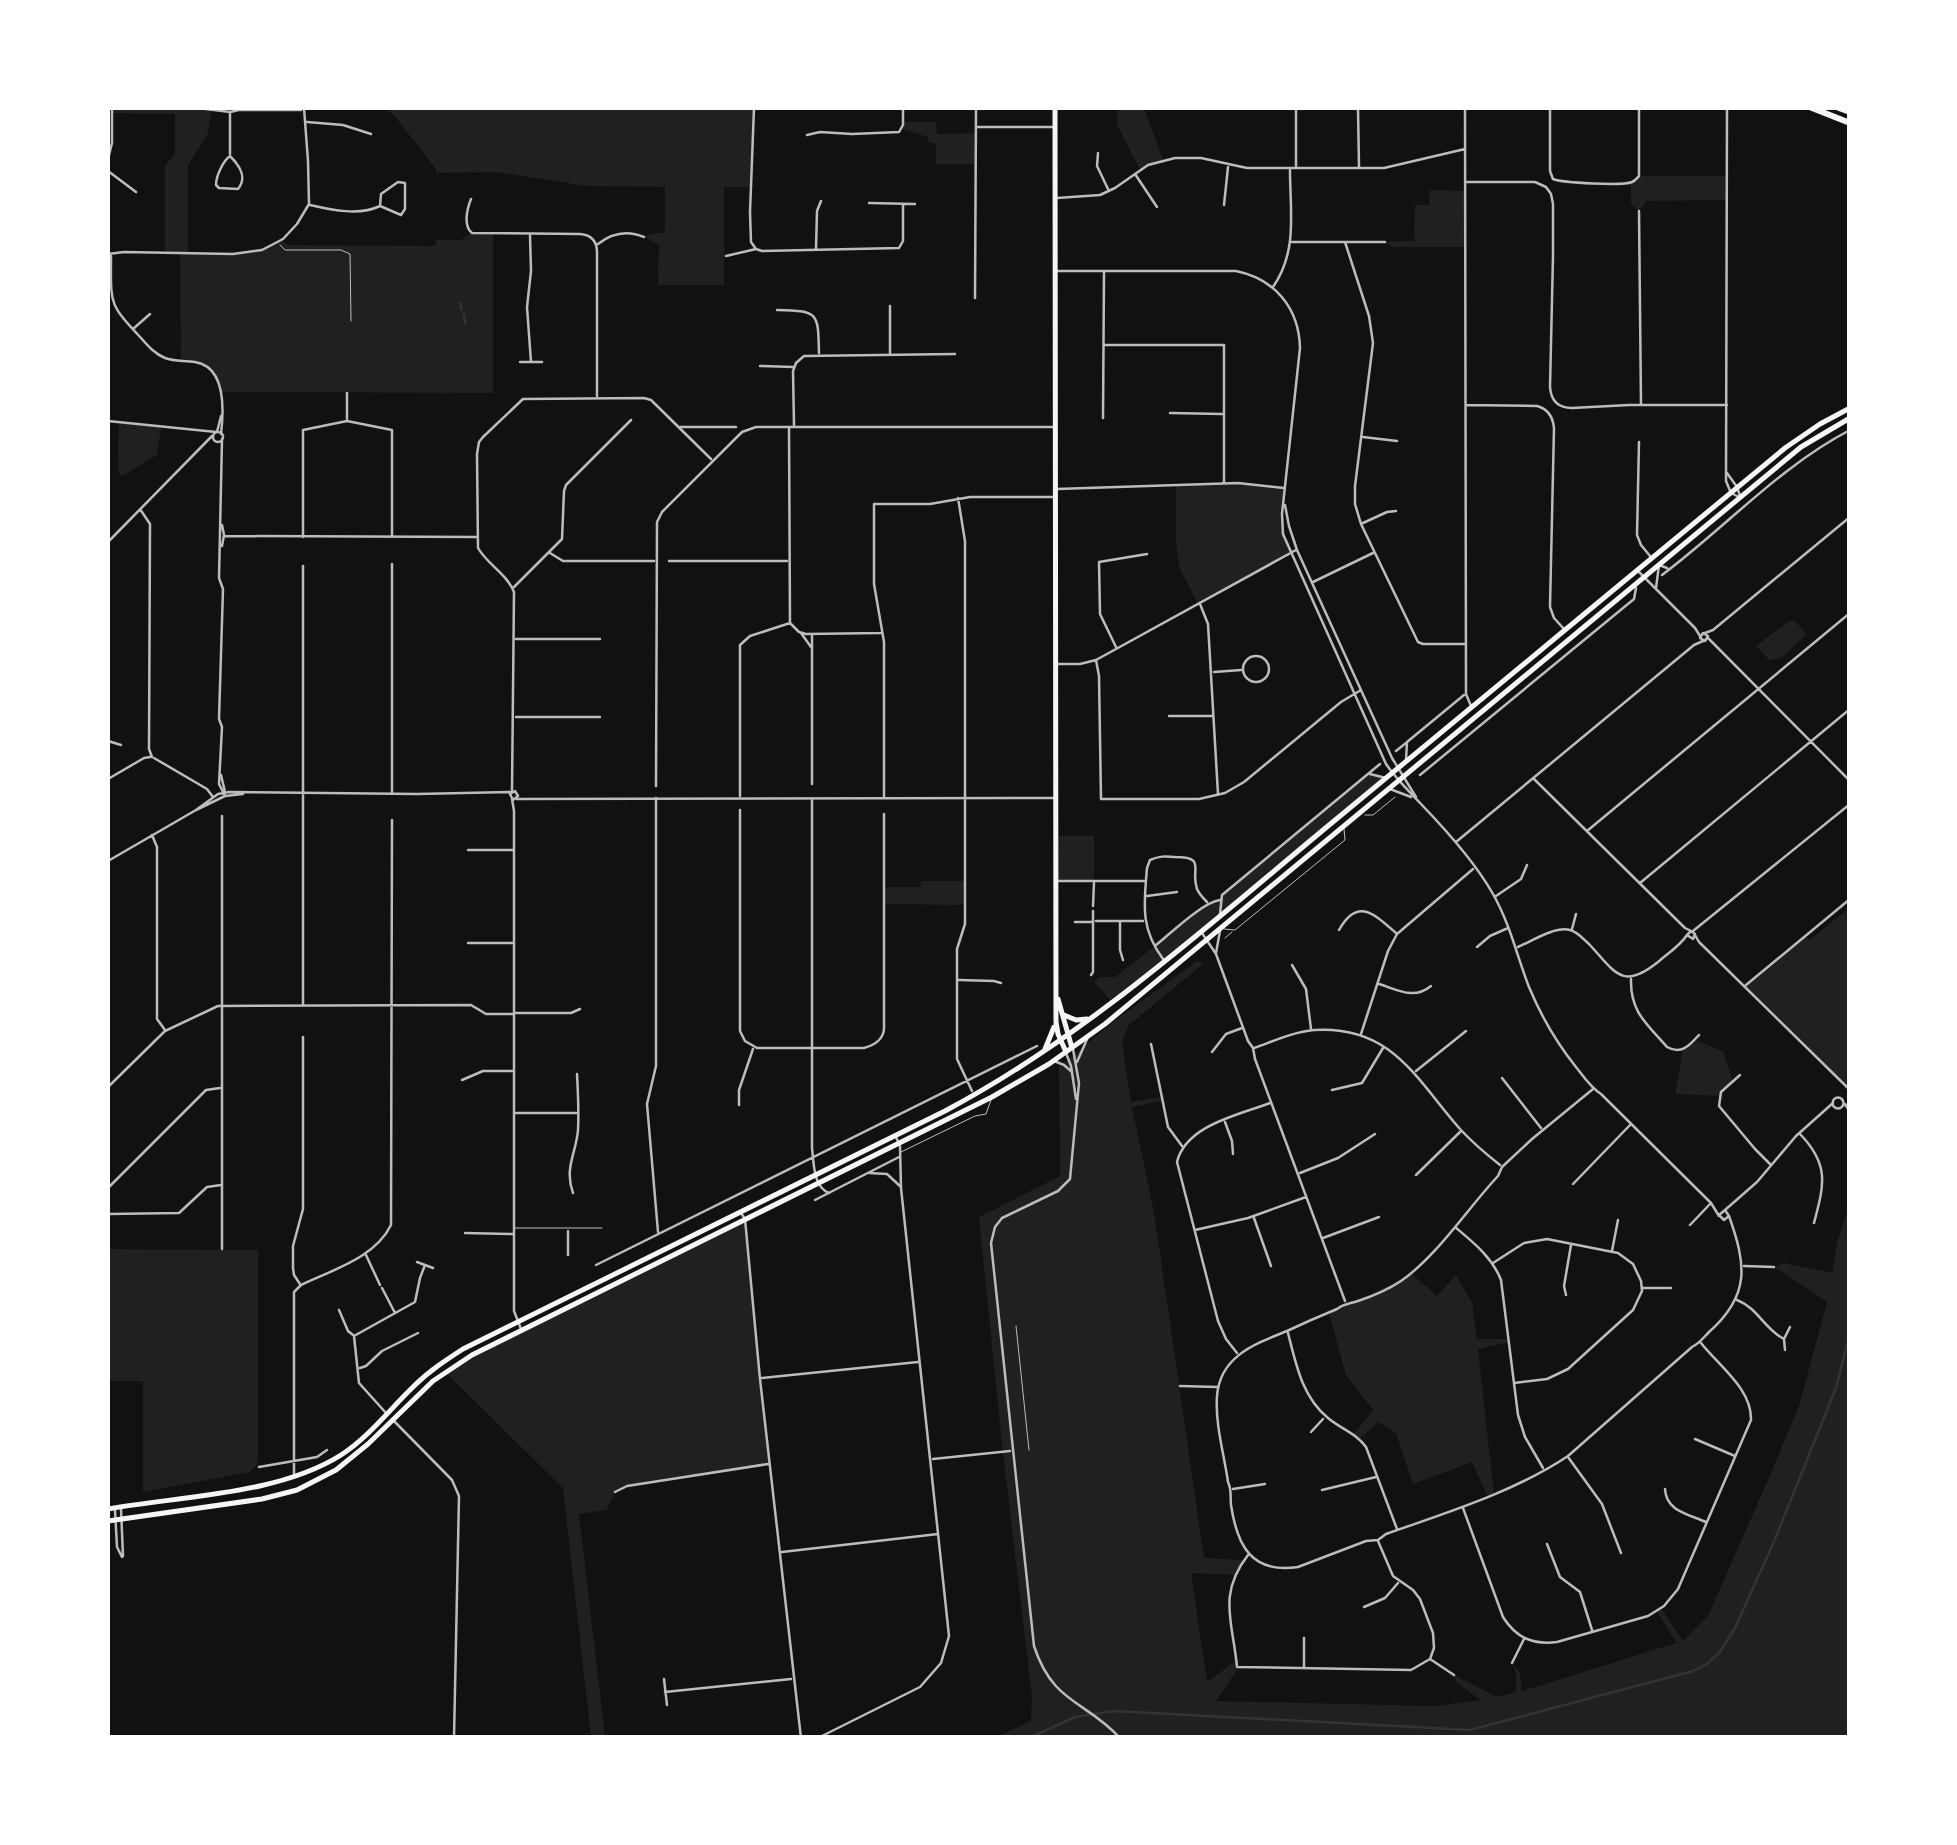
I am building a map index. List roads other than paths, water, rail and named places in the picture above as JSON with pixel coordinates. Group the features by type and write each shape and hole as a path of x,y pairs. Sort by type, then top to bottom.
{"highway":[{"path":"1812,108 1850,123"},
{"path":"1839,108 1850,112"}],"main road":[{"path":"1055,108 1056,1022 1061,1041 1069,1050"},
{"path":"115,1508 233,1490 294,1476 328,1462 351,1448 444,1361 517,1320 974,1096 1044,1052 1201,931 1737,487 1801,436 1850,408"},
{"path":"115,1520 232,1504 296,1490 318,1481 350,1460 444,1372 521,1330 992,1097 1054,1061 1088,1037 1801,447 1850,418"},
{"path":"1057,996 1069,1050"},
{"path":"1062,1012 1072,1019 1088,1019"},
{"path":"1044,1052 1056,1022"},
{"path":"601,1280 605,1288"},
{"path":"387,1414 393,1420"},
{"path":"294,1476 296,1490"}],"street":[{"path":"108,159 112,108"},
{"path":"108,779 152,757 209,791 215,792 219,787 223,589 219,578 223,537 217,437 220,386 212,370 195,362 159,356 118,313 112,301 109,254 231,254 260,250 294,229 308,204 304,109 230,112 198,108"},
{"path":"754,108 750,212 751,244 756,249 900,247 903,204"},
{"path":"807,135 898,132 903,126 903,108"},
{"path":"975,298 976,108"},
{"path":"1296,108 1296,168"},
{"path":"1358,108 1359,168"},
{"path":"1465,108 1466,644 1467,696 1471,708"},
{"path":"1550,108 1550,171 1553,179 1562,183 1628,183 1638,178 1639,108"},
{"path":"1727,108 1727,487 1738,499"},
{"path":"230,112 230,156 242,171 241,186 218,188 216,180 230,156"},
{"path":"305,122 336,124 371,134"},
{"path":"976,127 1055,127"},
{"path":"1055,198 1088,198 1163,160 1182,157 1206,158 1228,166 1395,168 1465,149"},
{"path":"1098,153 1097,166 1108,191"},
{"path":"1224,205 1228,166"},
{"path":"1273,287 1286,265 1291,242 1290,168"},
{"path":"108,171 136,192"},
{"path":"1135,173 1156,207"},
{"path":"398,182 405,183 403,214 380,206 382,194 398,182"},
{"path":"1466,182 1534,182 1551,194 1550,386 1554,400 1567,408 1727,405"},
{"path":"471,200 467,228 471,233 584,234 596,244 597,398"},
{"path":"816,250 821,201"},
{"path":"308,204 354,211 380,206"},
{"path":"869,204 915,204"},
{"path":"1639,211 1641,405"},
{"path":"530,234 531,362"},
{"path":"596,244 614,234 644,238"},
{"path":"1291,242 1385,242"},
{"path":"1346,242 1372,334 1354,494 1356,510 1417,645 1466,644"},
{"path":"726,256 756,249"},
{"path":"1103,418 1104,270"},
{"path":"1055,271 1230,270 1254,276 1273,287 1292,310 1300,342 1281,521 1283,534 1382,756 1392,773 1475,868 1494,897 1542,1017 1558,1043 1593,1089 1733,1229"},
{"path":"890,306 890,354"},
{"path":"778,310 807,311 816,318 819,354"},
{"path":"133,330 150,314"},
{"path":"1104,345 1224,345 1224,484"},
{"path":"812,648 790,623 794,367 804,356 819,354 955,354"},
{"path":"520,362 542,362"},
{"path":"760,366 794,367"},
{"path":"347,393 347,420"},
{"path":"521,1330 514,1311 513,588 480,553 477,449 483,436 524,398 648,399 713,462"},
{"path":"1466,405 1537,406 1552,418 1550,607 1565,630"},
{"path":"1170,413 1224,414"},
{"path":"303,536 303,430 347,420 392,430 392,537"},
{"path":"513,588 563,534 566,486 632,420"},
{"path":"108,421 217,437"},
{"path":"679,427 736,427"},
{"path":"656,786 656,526 659,517 748,428 1056,427"},
{"path":"1662,575 1818,448 1850,430"},
{"path":"196,431 204,444"},
{"path":"1361,436 1397,441"},
{"path":"108,542 204,444 217,437"},
{"path":"1639,442 1638,536 1652,558"},
{"path":"1728,473 1737,487 1736,513"},
{"path":"884,798 883,633 874,584 874,504 927,504 958,498 1224,484 1285,488"},
{"path":"1756,484 1771,485"},
{"path":"958,498 965,534 965,924 957,949 957,1059 974,1096"},
{"path":"1284,498 1290,530 1389,752 1392,773"},
{"path":"140,509 150,524 152,757"},
{"path":"1361,524 1396,511"},
{"path":"1455,843 1850,517"},
{"path":"223,537 477,537"},
{"path":"1056,664 1096,660 1298,550"},
{"path":"550,552 563,561 656,561"},
{"path":"1306,585 1374,552"},
{"path":"1117,648 1100,614 1099,562 1147,554"},
{"path":"668,561 788,561"},
{"path":"392,564 392,794"},
{"path":"1656,589 1659,565 1670,569"},
{"path":"303,566 303,1005"},
{"path":"1638,570 1850,781"},
{"path":"1634,598 1636,584"},
{"path":"1420,776 1643,591"},
{"path":"1200,603 1207,619 1218,795"},
{"path":"1587,831 1850,613"},
{"path":"740,798 740,645 748,637 790,623"},
{"path":"801,632 883,633"},
{"path":"812,634 812,784"},
{"path":"514,640 600,640"},
{"path":"1258,656 1270,668 1265,679 1257,682 1246,678 1242,670 1245,661 1258,656"},
{"path":"1096,660 1100,676 1101,799 1199,799 1218,795 1244,782 1361,690"},
{"path":"1211,672 1242,670"},
{"path":"1467,696 1479,701"},
{"path":"1396,751 1467,696"},
{"path":"1640,883 1850,708"},
{"path":"514,717 600,716"},
{"path":"1169,716 1213,716"},
{"path":"108,741 121,745"},
{"path":"1406,762 1408,742"},
{"path":"1382,756 1389,752"},
{"path":"1220,915 1222,895 1380,764"},
{"path":"1413,768 1427,770"},
{"path":"1368,774 1392,773"},
{"path":"221,774 224,794"},
{"path":"1533,778 1849,1091"},
{"path":"1401,779 1412,797"},
{"path":"202,786 213,799"},
{"path":"219,787 224,794"},
{"path":"209,791 213,799"},
{"path":"1385,791 1418,800"},
{"path":"108,861 224,794 1057,798"},
{"path":"656,798 656,1066 647,1104 658,1234"},
{"path":"812,798 813,1157 818,1184 829,1193"},
{"path":"1516,948 1554,932 1571,930 1614,972 1631,977 1647,971 1850,804"},
{"path":"740,810 740,1032 753,1048 864,1048 884,1034 884,814"},
{"path":"222,816 222,1249"},
{"path":"294,1476 294,1292 366,1254 387,1233 391,1222 392,820"},
{"path":"152,835 157,850 157,1017 165,1031"},
{"path":"468,850 514,850"},
{"path":"1164,960 1144,921 1147,865 1152,858 1189,857 1196,864 1198,892 1208,902"},
{"path":"1494,897 1521,879 1528,865"},
{"path":"1360,1036 1397,934 1475,868"},
{"path":"1057,881 1146,881"},
{"path":"1090,975 1094,881"},
{"path":"1145,896 1177,892"},
{"path":"1744,986 1850,899"},
{"path":"1155,946 1208,902 1220,900"},
{"path":"1340,930 1354,913 1364,910 1397,934"},
{"path":"1571,930 1576,914"},
{"path":"1120,921 1123,960"},
{"path":"1076,922 1144,921"},
{"path":"1216,954 1220,928"},
{"path":"1476,947 1509,928"},
{"path":"1201,931 1216,954 1253,1048 1346,1302"},
{"path":"468,943 514,943"},
{"path":"1292,965 1306,989 1311,1030"},
{"path":"1631,977 1635,1009 1667,1047 1683,1050 1699,1036"},
{"path":"958,980 1001,983"},
{"path":"1377,984 1415,994 1431,986"},
{"path":"108,1087 165,1031 222,1006 471,1006 486,1014 571,1013 580,1009"},
{"path":"1212,1052 1226,1034 1243,1027"},
{"path":"1253,1048 1311,1030 1360,1036 1384,1047 1414,1072 1462,1131 1502,1167"},
{"path":"1414,1072 1466,1031"},
{"path":"301,1285 292,1268 303,1208 302,1037"},
{"path":"1077,1064 1088,1037"},
{"path":"1151,1044 1168,1127 1183,1146"},
{"path":"596,1265 1037,1046"},
{"path":"1332,1090 1362,1082 1384,1047"},
{"path":"738,1105 753,1048"},
{"path":"1069,1050 1077,1064 1079,1084 1067,1184 1006,1216 992,1234 1034,1646 1041,1666 1066,1698 1120,1738"},
{"path":"1069,1050 1076,1100"},
{"path":"1054,1061 1073,1073"},
{"path":"462,1080 483,1072 514,1071"},
{"path":"573,1193 570,1162 577,1136 578,1074"},
{"path":"1740,1075 1721,1092 1719,1106 1772,1166"},
{"path":"1502,1078 1542,1130"},
{"path":"108,1188 205,1091 222,1088"},
{"path":"1593,1089 1502,1167 1419,1266 1403,1279 1252,1346 1226,1368 1218,1387 1217,1408 1236,1534 1248,1554 1270,1566 1292,1568 1378,1540 1522,1483 1568,1456 1701,1342 1736,1299 1742,1266 1740,1248 1727,1213 1711,1203"},
{"path":"1721,1218 1799,1133 1849,1091"},
{"path":"1822,1113 1838,1109 1849,1091"},
{"path":"1838,1098 1850,1114"},
{"path":"1238,1354 1220,1326 1177,1167 1183,1146 1199,1133 1271,1103"},
{"path":"1833,1103 1850,1114"},
{"path":"514,1114 578,1113"},
{"path":"1225,1120 1232,1154"},
{"path":"1573,1184 1632,1124"},
{"path":"1416,1175 1462,1131"},
{"path":"1799,1133 1815,1152 1823,1174 1814,1224"},
{"path":"1299,1173 1338,1158 1375,1134"},
{"path":"818,1738 914,1691 941,1664 948,1644 940,1534 899,1143 895,1135"},
{"path":"814,1200 900,1154"},
{"path":"868,1174 887,1174 901,1188"},
{"path":"108,1214 178,1213 207,1187 222,1185"},
{"path":"1194,1230 1253,1216 1306,1196"},
{"path":"1690,1224 1711,1203"},
{"path":"740,1210 745,1220 800,1738"},
{"path":"1721,1218 1727,1213"},
{"path":"1253,1216 1271,1266"},
{"path":"1322,1238 1378,1217"},
{"path":"1612,1251 1618,1220"},
{"path":"1454,1226 1493,1263 1504,1294 1521,1427 1543,1468"},
{"path":"465,1233 514,1231"},
{"path":"568,1231 568,1256"},
{"path":"1493,1263 1519,1245 1547,1239 1612,1251 1633,1264 1640,1275 1642,1288 1630,1314 1568,1369 1548,1378 1514,1382"},
{"path":"1566,1294 1572,1244"},
{"path":"366,1254 395,1314"},
{"path":"417,1262 433,1268"},
{"path":"354,1336 415,1302 425,1265"},
{"path":"1742,1266 1774,1267"},
{"path":"1642,1288 1670,1288"},
{"path":"1736,1299 1748,1305 1770,1331 1784,1339"},
{"path":"339,1310 354,1336 362,1388 387,1414"},
{"path":"1785,1350 1784,1339 1790,1328"},
{"path":"1287,1330 1302,1384 1325,1416 1364,1444 1397,1530"},
{"path":"359,1368 418,1333"},
{"path":"1462,1506 1503,1617 1524,1638 1547,1643 1593,1632 1648,1616 1667,1603 1678,1589 1750,1424 1750,1404 1744,1392 1701,1342"},
{"path":"760,1379 920,1362"},
{"path":"1180,1386 1218,1387"},
{"path":"1311,1432 1325,1416"},
{"path":"393,1420 452,1480 459,1496 454,1738"},
{"path":"1695,1439 1736,1456"},
{"path":"258,1468 317,1456 327,1450"},
{"path":"931,1459 1012,1450"},
{"path":"1568,1456 1602,1504 1621,1553"},
{"path":"615,1492 626,1486 770,1464"},
{"path":"1322,1490 1377,1476"},
{"path":"1231,1489 1265,1484"},
{"path":"1664,1488 1666,1500 1672,1506 1708,1522"},
{"path":"115,1508 115,1520 117,1547 122,1557 115,1520"},
{"path":"779,1552 940,1534"},
{"path":"1248,1554 1234,1573 1228,1594 1237,1668 1402,1672 1416,1669 1430,1658 1434,1637 1422,1603 1413,1590 1390,1572 1378,1540"},
{"path":"1547,1544 1560,1576 1580,1592 1593,1632"},
{"path":"1364,1607 1384,1598 1399,1582"},
{"path":"1304,1638 1304,1669"},
{"path":"1512,1663 1524,1638"},
{"path":"1430,1658 1454,1675"},
{"path":"941,1664 948,1668"},
{"path":"665,1692 793,1678"},
{"path":"664,1679 667,1705"}],"lane":[{"path":"278,242 285,250 341,250 350,254 351,322"},
{"path":"1383,807 1385,791"},
{"path":"1358,814 1373,815 1395,797"},
{"path":"1225,938 1344,840 1344,826"},
{"path":"1220,928 1235,930"},
{"path":"900,1154 986,1114 992,1097"},
{"path":"514,1231 602,1228"},
{"path":"1016,1326 1029,1450"}],"waterway":[{"path":"461,303 461,309"},
{"path":"464,314 465,324"},
{"path":"1029,1738 1075,1717 1114,1711 1470,1730 1693,1671 1720,1652 1735,1628 1836,1388 1850,1332"}]}
